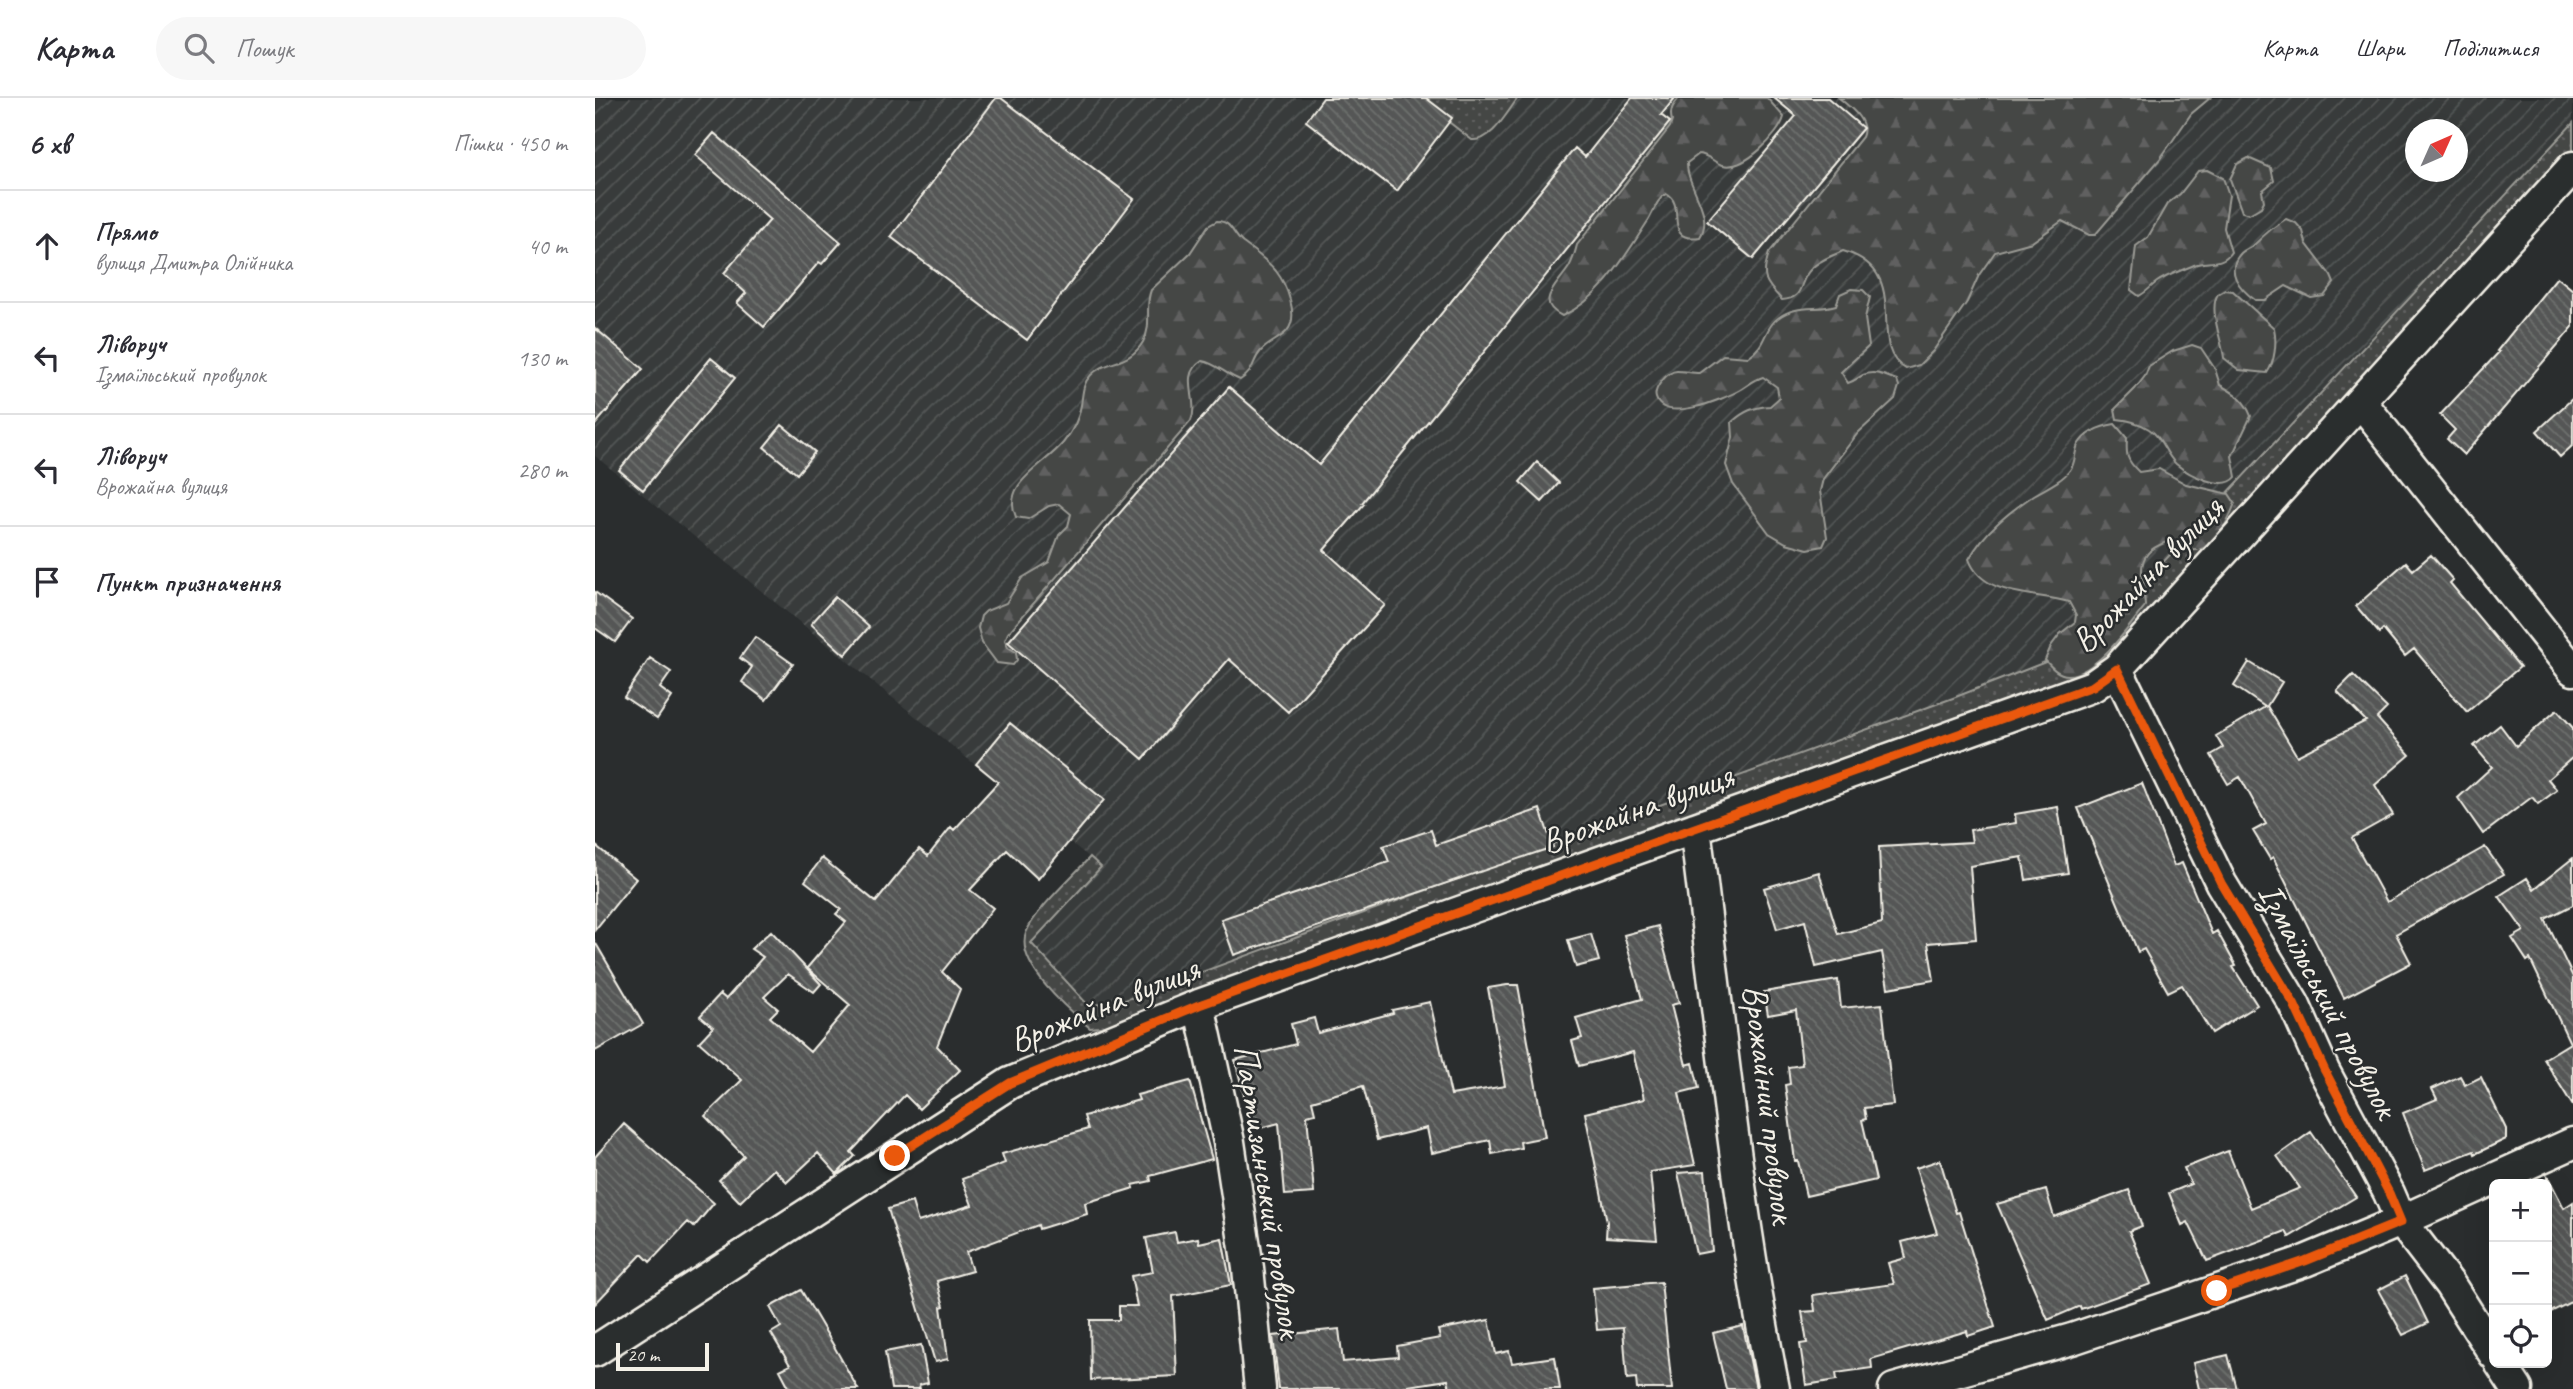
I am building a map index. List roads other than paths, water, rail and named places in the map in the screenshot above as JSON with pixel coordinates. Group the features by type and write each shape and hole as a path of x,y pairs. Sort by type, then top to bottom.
{"street":[{"name":"Врожайна вулиця","path":"595,1351 1010,1083 1199,1005 2093,686 2117,669 2573,167"},
{"path":"2361,402 2573,670"},
{"name":"Ізмаїльський провулок","path":"2117,669 2221,883 2294,1004 2401,1222 2450,1285 2489,1346"},
{"name":"Врожайний провулок","path":"1695,828 1743,1202 1761,1324 1774,1389"},
{"name":"Партизанський провулок","path":"1199,1005 1231,1155 1248,1268 1260,1389"},
{"path":"1894,1389 2072,1339 2305,1261 2401,1222 2573,1143"},
{"path":"2503,1368 2517,1389"}]}
